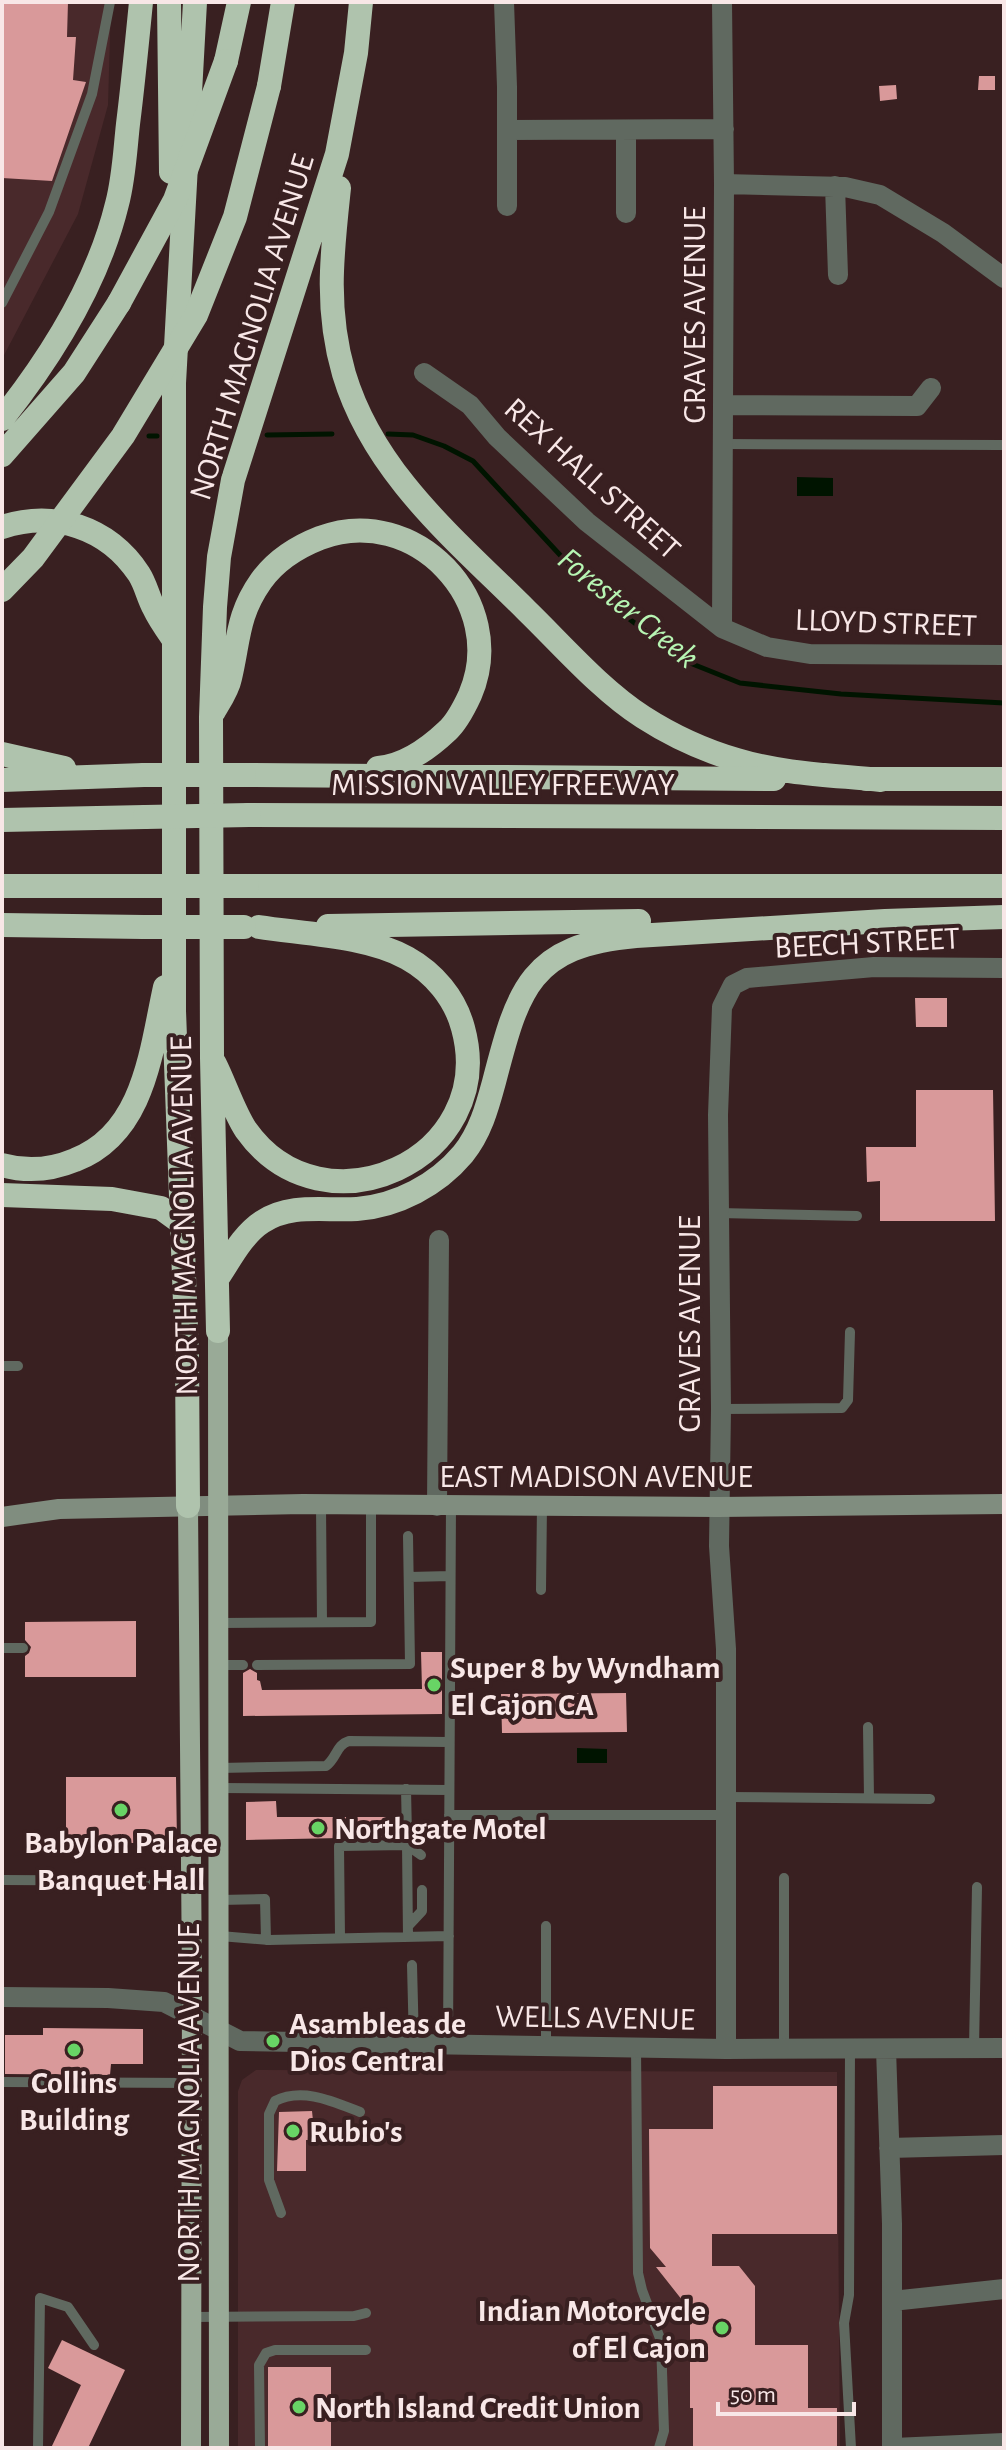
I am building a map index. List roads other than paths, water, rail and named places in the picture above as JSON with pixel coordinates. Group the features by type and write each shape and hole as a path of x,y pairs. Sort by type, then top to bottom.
{"highway":[{"path":"2,419 45,360 65,326 82,296 108,235 122,182 141,2"},
{"path":"169,2 174,383"},
{"name":"NORTH MAGNOLIA AVENUE","path":"188,1506 183,1224 175,1048 174,383 195,2"},
{"path":"2,455 74,373 119,303 175,200 226,61 239,2"},
{"path":"2,590 33,558 123,436 196,315 235,217 269,86 283,2"},
{"name":"NORTH MAGNOLIA AVENUE","path":"218,1331 212,1058 211,717 218,569 233,480 337,154 356,53 361,2"},
{"path":"356,53 334,233 330,282 332,314 338,351 353,397 369,433 394,473 410,494 584,668 643,717 687,740 736,760 777,769 881,780"},
{"path":"2,527 32,520 54,520 81,527 106,540 133,565 147,588 153,608 174,640"},
{"path":"211,717 230,680 236,636 246,606 262,579 282,558 337,532 368,530 421,546 455,579 469,602 476,622 479,660 474,684 464,707 452,727 433,744 407,760 386,767 295,774"},
{"path":"2,754 31,762 110,774"},
{"path":"2,780 110,774 1004,779"},
{"name":"MISSION VALLEY FREEWAY","path":"2,820 249,815 1004,818"},
{"path":"2,886 1004,886"},
{"path":"217,1279 246,1236 274,1215 294,1209 379,1206 419,1191 452,1165 475,1136 485,1115 517,1003 530,982 551,962 574,948 602,939 885,921 1004,917"},
{"path":"2,925 252,927 735,920 885,921"},
{"path":"2,938 81,927"},
{"path":"212,1058 241,1120 265,1150 290,1168 331,1180 376,1178 415,1161 443,1134 463,1099 468,1059 461,1021 455,1005 428,972 389,949 252,927"},
{"path":"2,1165 33,1169 58,1167 87,1156 129,1116 144,1081 174,945"},
{"path":"2,1195 112,1199 161,1208 183,1224"}],"main road":[{"name":"NORTH MAGNOLIA AVENUE","path":"218,1331 219,2448"},
{"name":"NORTH MAGNOLIA AVENUE","path":"188,1506 192,1881 191,2448"}],"street":[{"path":"504,2 507,206"},
{"name":"GRAVES AVENUE","path":"722,2 722,628"},
{"path":"507,130 724,129"},
{"path":"626,130 626,213"},
{"path":"724,184 835,186 880,195 943,233 1004,278"},
{"path":"835,186 838,275"},
{"name":"REX HALL STREET","path":"424,373 470,405 497,437 587,522 722,628"},
{"path":"723,405 917,406 931,388"},
{"name":"LLOYD STREET","path":"722,628 767,647 810,654 1004,655"},
{"name":"BEECH STREET","path":"733,985 747,978 874,967 1004,968"},
{"name":"GRAVES AVENUE","path":"726,2049 726,1649 718,1507 721,1409 718,1115 722,1007 733,985"},
{"path":"439,1240 444,1506"},
{"name":"EAST MADISON AVENUE","path":"2,1517 59,1509 371,1503 718,1507 1004,1504"},
{"name":"WELLS AVENUE","path":"2,1997 164,2002 240,2041 726,2049 1004,2048"},
{"path":"886,2049 893,2448 1004,2443"},
{"path":"889,2148 1004,2145"},
{"path":"892,2301 1004,2289"}],"lane":[{"path":"2,303 49,212 92,94 110,2"},
{"path":"723,444 1002,445"},
{"path":"719,1213 857,1216"},
{"path":"721,1409 842,1408 848,1400 850,1332"},
{"path":"2,1366 18,1366"},
{"path":"219,1623 371,1622 371,1503"},
{"path":"321,1505 322,1622"},
{"path":"541,1590 542,1505"},
{"path":"444,1506 450,1576 448,2044"},
{"path":"257,1665 410,1664 408,1536"},
{"path":"409,1577 450,1576"},
{"path":"2,1648 23,1648"},
{"path":"219,1665 243,1665"},
{"path":"868,1727 869,1798"},
{"path":"220,1778 326,1766 339,1746 349,1741 449,1742"},
{"path":"220,1778 449,1790"},
{"path":"406,1789 408,1931"},
{"path":"449,1815 869,1798 930,1799"},
{"path":"407,1840 421,1855"},
{"path":"340,1937 339,1846 407,1840"},
{"path":"784,1878 784,2049"},
{"path":"2,1880 192,1881"},
{"path":"974,2048 977,1887"},
{"path":"408,1931 422,1911 422,1890"},
{"path":"220,1900 265,1899 266,1940"},
{"path":"546,1926 546,2046"},
{"path":"220,1936 266,1940 408,1931 449,1936"},
{"path":"412,1965 414,2044"},
{"path":"636,2047 638,2273 661,2341 664,2431 659,2448"},
{"path":"850,2049 849,2295 844,2323 851,2448"},
{"path":"2,2082 192,2083"},
{"path":"281,2213 269,2180 269,2114 275,2101 284,2097 316,2096 360,2112"},
{"path":"38,2448 40,2298 68,2307 94,2345"},
{"path":"192,2317 354,2316 366,2313"},
{"path":"260,2448 259,2365 266,2353 275,2350 366,2350"}],"waterway":[{"name":"Forester Creek","path":"267,435 332,434"},
{"name":"Forester Creek","path":"388,434 413,435 473,461 573,569 628,618 685,661 740,683 841,694 1004,703"},
{"name":"Forester Creek","path":"149,436 157,436"}],"place":[{"name":"Super 8 by Wyndham El Cajon CA","path":"434,1685"},
{"name":"Babylon Palace Banquet Hall","path":"121,1810"},
{"name":"Northgate Motel","path":"318,1828"},
{"name":"Asambleas de Dios Central","path":"273,2041"},
{"name":"Collins Building","path":"74,2050"},
{"name":"Rubio's","path":"293,2131"},
{"name":"Indian Motorcycle of El Cajon","path":"722,2328"},
{"name":"North Island Credit Union","path":"299,2407"}]}
